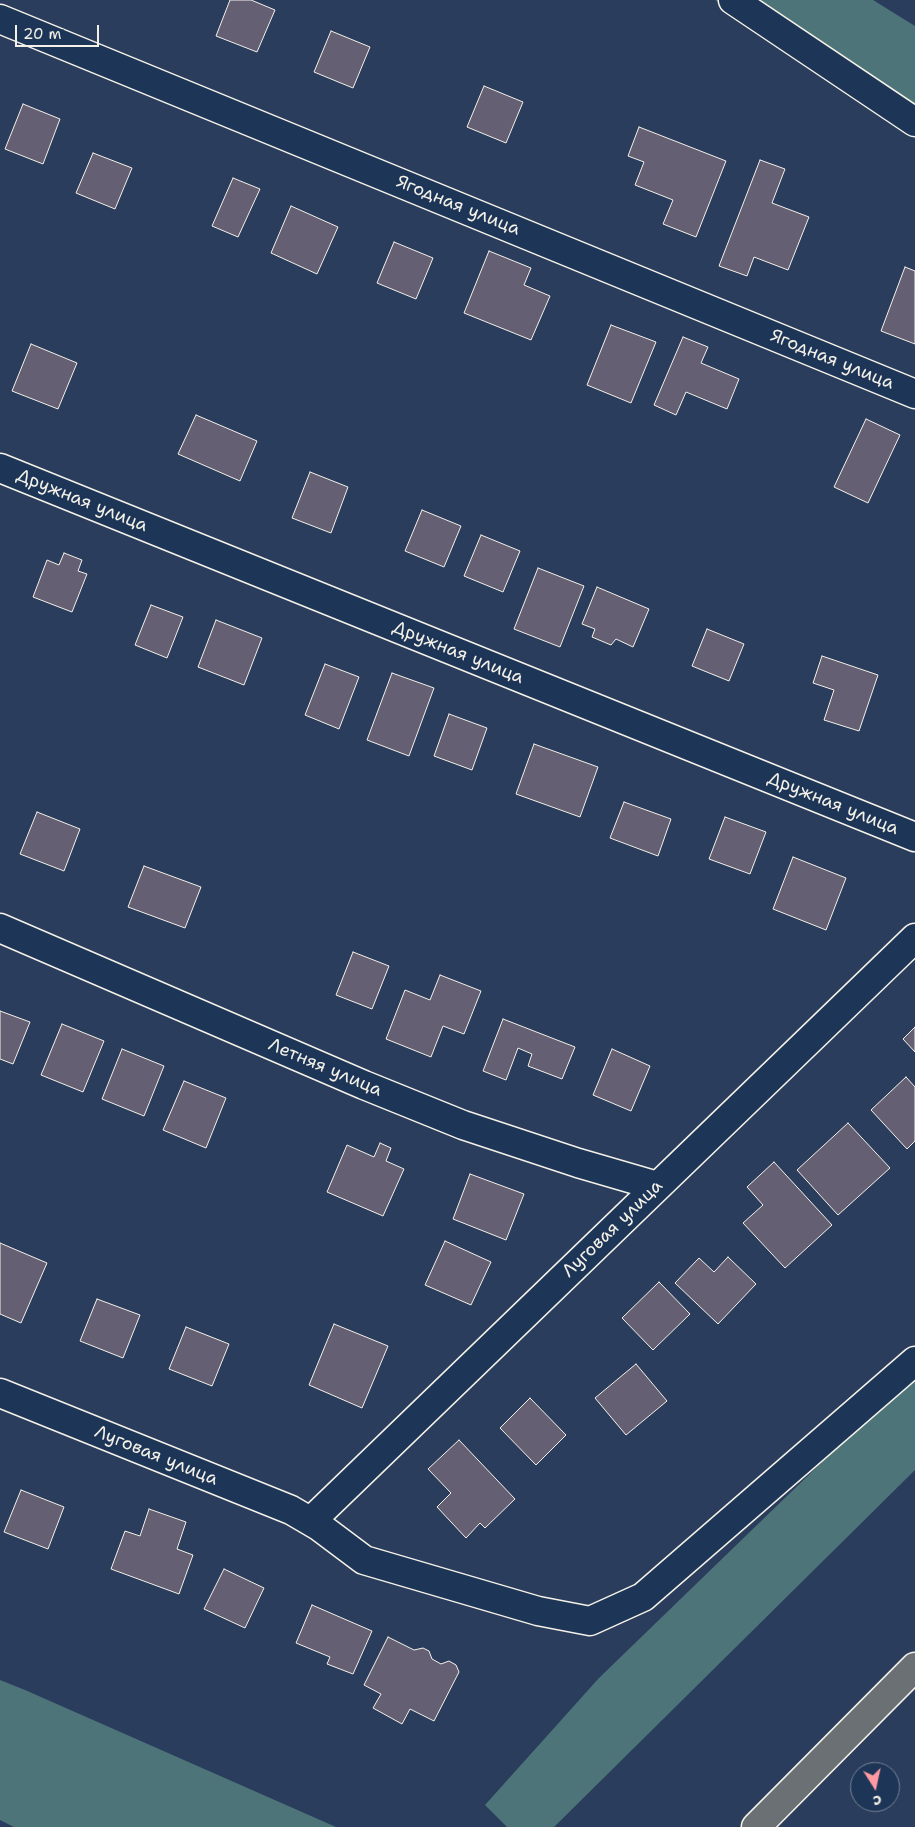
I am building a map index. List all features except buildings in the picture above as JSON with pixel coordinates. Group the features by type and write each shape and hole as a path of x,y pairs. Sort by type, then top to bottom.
{"main road":[{"path":"756,1827 915,1667"}],"street":[{"path":"733,0 915,122"},
{"name":"Ягодная улица","path":"0,18 915,394"},
{"name":"Дружная улица","path":"0,468 915,837"},
{"name":"Летняя улица","path":"0,928 364,1085 464,1125 578,1163 657,1186"},
{"name":"Луговая улица","path":"311,1521 915,938"},
{"name":"Луговая улица","path":"0,1393 291,1510 311,1521 364,1560 538,1611 590,1621 643,1598 915,1361"}],"green space":[{"path":"715,0 873,0 915,26 915,125"},
{"path":"915,1372 915,1470 554,1827 507,1827 485,1805 599,1678"},
{"path":"0,1680 336,1827 14,1827 0,1820"}]}
